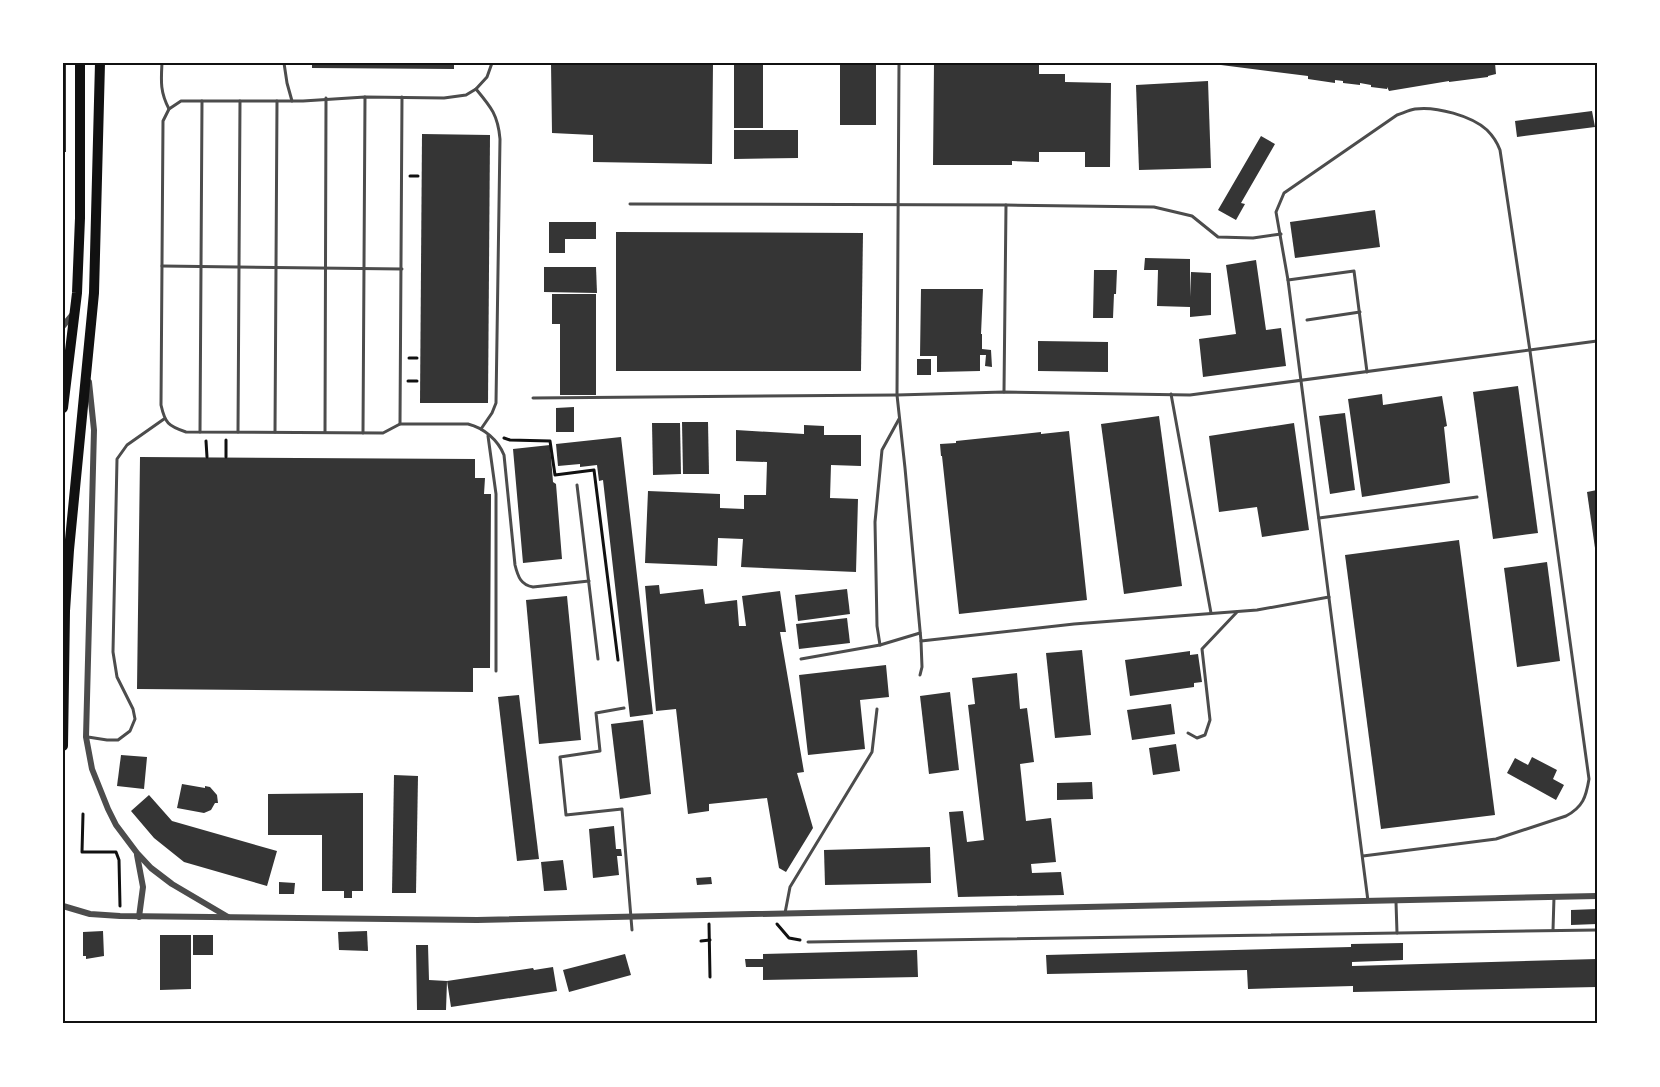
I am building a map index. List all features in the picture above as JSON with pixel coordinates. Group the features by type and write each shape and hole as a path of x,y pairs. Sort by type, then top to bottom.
{"main road":[{"path":"63,408 76,312 80,218 80,63"},
{"path":"63,746 65,611 69,550 95,272 100,63"}],"street":[{"path":"63,326 76,312"},
{"path":"88,366 94,430 86,736 92,769 116,825 137,853 151,868 172,884 229,917"},
{"path":"137,853 143,887 139,917"},
{"path":"63,906 90,914 139,917 477,920 1597,896"}],"lane":[{"path":"162,63 161,89 169,109"},
{"path":"284,63 292,101"},
{"path":"492,63 487,77 476,89 466,94 444,98 365,97 292,101 181,101 169,109 163,121 161,405 164,419 172,427 186,432 384,433 400,424 468,424 481,429 498,444 504,455 515,565 519,578 527,586 533,587 589,581"},
{"path":"899,63 897,395 921,641 920,675"},
{"path":"476,89 496,115 500,139 496,403 481,429"},
{"path":"363,433 365,97"},
{"path":"400,424 402,97"},
{"path":"325,432 327,98"},
{"path":"238,432 240,100"},
{"path":"200,432 202,101"},
{"path":"276,432 277,101"},
{"path":"1363,856 1496,839 1566,816 1576,811 1583,801 1589,779 1500,150 1495,139 1486,129 1476,123 1447,112 1429,109 1415,109 1397,115 1284,193 1276,212 1288,280 1368,901"},
{"path":"630,204 1154,207 1192,216 1218,237 1252,238 1281,234"},
{"path":"1004,392 1006,205"},
{"path":"162,266 402,268"},
{"path":"1288,280 1354,271 1367,372"},
{"path":"1307,320 1360,312"},
{"path":"533,398 1004,392 1190,395 1597,341"},
{"path":"1171,394 1211,613"},
{"path":"880,645 877,626 875,522 882,450 900,418"},
{"path":"86,736 118,740 130,730 135,718 117,676 113,652 117,459 127,445 164,419"},
{"path":"488,434 496,494 496,671"},
{"path":"577,485 598,659"},
{"path":"1319,518 1477,497"},
{"path":"921,641 1074,624 1257,610 1329,597"},
{"path":"1188,734 1197,738 1205,735 1210,720 1202,649 1238,611"},
{"path":"801,658 880,645 920,633"},
{"path":"624,708 596,713 600,751 560,757 566,815 622,809 632,930"},
{"path":"785,913 790,887 872,752 877,709"},
{"path":"1553,930 1554,897"},
{"path":"1396,900 1397,933"},
{"path":"807,942 1597,930"}],"path":[{"path":"206,432 207,457"},
{"path":"226,432 226,457"},
{"path":"83,814 82,852 116,852 119,860 120,906"},
{"path":"777,913 777,926 789,938 807,942"},
{"path":"709,915 710,977"},
{"path":"701,941 710,940"}],"building":[{"path":"63,63 66,63 66,152 63,152"},
{"path":"312,63 454,63 454,69 312,68"},
{"path":"551,63 713,63 712,164 593,162 593,135 552,133"},
{"path":"734,63 763,64 763,128 734,128"},
{"path":"840,63 876,63 876,125 840,125"},
{"path":"934,63 1039,63 1039,74 1065,74 1065,82 1111,83 1110,167 1085,167 1085,152 1039,152 1039,162 1012,161 1012,165 933,165"},
{"path":"1221,63 1495,63 1496,74 1389,91 1387,87 1387,89 1371,87 1371,85 1343,83 1343,81 1335,80 1335,83 1308,79 1308,76 1221,65"},
{"path":"1208,81 1211,168 1139,170 1136,85"},
{"path":"1592,111 1595,127 1517,137 1515,121"},
{"path":"734,130 798,130 798,158 734,159"},
{"path":"422,134 490,135 488,403 420,403"},
{"path":"1261,136 1275,144 1241,203 1245,204 1236,220 1218,210"},
{"path":"1375,210 1380,247 1295,258 1290,222"},
{"path":"549,222 596,222 596,239 565,239 565,253 549,253"},
{"path":"616,232 863,233 861,371 616,371"},
{"path":"1145,258 1190,259 1190,297 1191,272 1211,273 1211,315 1190,317 1190,307 1157,306 1158,270 1144,270"},
{"path":"1256,260 1266,330 1281,328 1286,366 1203,377 1199,339 1236,334 1226,265"},
{"path":"544,267 596,267 597,293 544,292"},
{"path":"1094,270 1117,270 1113,318 1093,318"},
{"path":"921,289 983,289 982,349 991,350 992,367 985,366 986,355 980,355 980,371 937,372 937,356 920,356"},
{"path":"552,294 596,294 596,395 560,395 560,324 552,324"},
{"path":"1038,341 1108,342 1108,372 1038,371"},
{"path":"917,359 931,359 931,375 917,375"},
{"path":"1518,386 1538,533 1493,539 1473,392"},
{"path":"1382,394 1383,405 1442,396 1447,426 1444,427 1450,483 1362,497 1348,399"},
{"path":"574,407 574,432 556,432 556,408"},
{"path":"1345,413 1355,490 1330,494 1319,416"},
{"path":"1159,416 1182,586 1124,594 1101,424"},
{"path":"682,422 708,422 709,474 683,474"},
{"path":"652,423 680,423 681,474 653,475"},
{"path":"1294,423 1309,530 1262,537 1257,507 1219,512 1209,436"},
{"path":"804,425 824,426 824,435 861,435 861,466 831,465 830,498 858,499 856,572 741,567 743,539 718,538 717,566 645,563 648,491 720,494 720,508 744,509 744,495 766,495 767,462 736,461 736,430 804,434"},
{"path":"1069,431 1087,600 959,614 940,444 1041,432 1041,434"},
{"path":"621,437 653,714 630,717 603,480 599,481 597,465 558,466 556,444"},
{"path":"550,445 553,482 556,484 562,559 523,563 513,449"},
{"path":"140,457 475,459 475,478 485,478 484,494 491,494 490,668 473,668 473,692 137,689"},
{"path":"1597,490 1597,555 1596,555 1587,492"},
{"path":"1459,540 1495,815 1381,829 1345,555"},
{"path":"1547,562 1560,661 1517,667 1504,568"},
{"path":"659,585 660,594 703,589 705,604 737,600 739,626 746,626 742,596 780,591 786,632 780,632 804,772 797,773 813,828 786,872 779,868 767,798 709,804 709,811 688,814 676,709 656,711 645,586"},
{"path":"847,589 850,614 798,621 795,595"},
{"path":"567,596 581,740 539,744 526,600"},
{"path":"847,618 850,643 799,649 796,624"},
{"path":"1082,650 1091,735 1055,738 1046,653"},
{"path":"1190,651 1190,655 1198,654 1202,682 1194,683 1194,687 1130,696 1125,660"},
{"path":"886,665 889,697 860,700 865,749 808,755 799,675"},
{"path":"1017,673 1020,709 1027,708 1034,762 1020,764 1026,821 1051,818 1056,862 1031,864 1032,873 1061,872 1064,895 958,897 949,812 963,811 967,842 984,840 968,705 975,704 972,678"},
{"path":"950,692 959,770 929,774 920,696"},
{"path":"519,695 539,859 517,861 498,697"},
{"path":"1171,704 1175,734 1132,740 1127,710"},
{"path":"643,720 651,794 620,799 611,724"},
{"path":"1176,744 1180,771 1153,775 1149,748"},
{"path":"121,755 147,757 144,789 117,786"},
{"path":"1532,757 1557,770 1553,779 1564,785 1556,800 1507,773 1515,758 1528,765"},
{"path":"394,775 418,776 416,893 392,893"},
{"path":"1092,782 1093,799 1057,800 1057,783"},
{"path":"182,784 210,787 217,795 218,803 204,813 177,808"},
{"path":"363,793 363,891 352,891 352,898 344,898 344,891 322,891 322,835 268,835 268,794"},
{"path":"149,795 172,821 277,851 267,886 184,862 154,838 131,811"},
{"path":"614,826 616,849 621,849 622,856 617,856 619,875 593,878 589,829"},
{"path":"930,847 931,883 825,885 824,850"},
{"path":"563,860 567,890 544,891 541,862"},
{"path":"711,877 712,884 697,885 696,878"},
{"path":"279,882 295,883 294,894 279,894"},
{"path":"1597,909 1597,924 1571,925 1571,910"},
{"path":"103,931 104,956 86,959 86,956 83,956 83,932"},
{"path":"367,931 368,951 339,950 338,932"},
{"path":"160,935 191,935 191,989 160,990"},
{"path":"193,935 213,935 213,955 193,955"},
{"path":"1403,943 1403,960 1352,962 1352,966 1597,959 1597,987 1353,992 1353,986 1248,989 1247,970 1047,974 1046,955 1351,947 1351,944"},
{"path":"416,945 428,945 429,980 447,981 446,1010 417,1010"},
{"path":"917,950 918,977 763,980 763,967 746,967 745,959 763,959 763,954"},
{"path":"625,954 631,975 569,992 563,970"},
{"path":"553,967 557,991 451,1007 447,981"}]}
